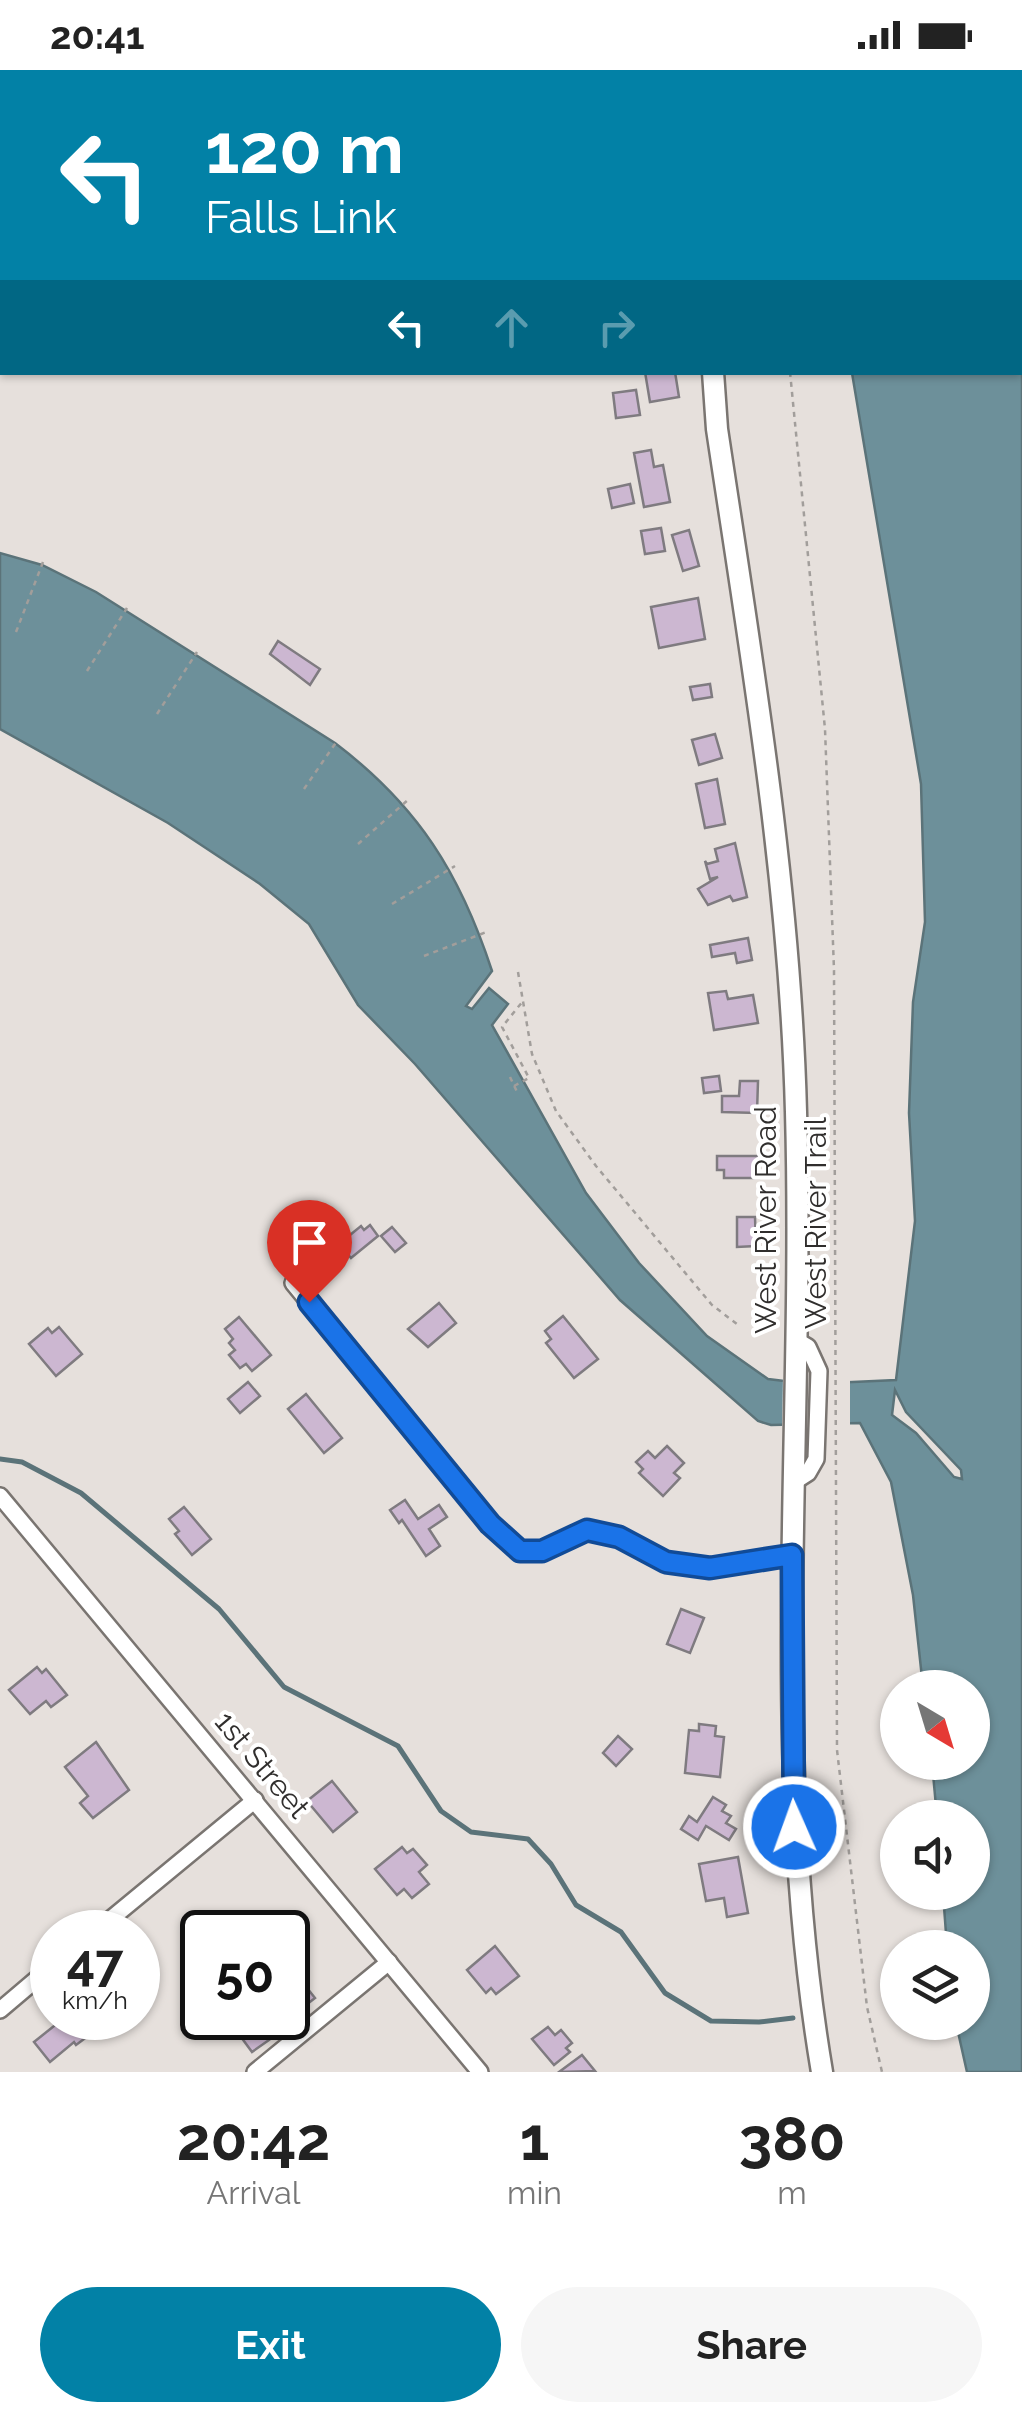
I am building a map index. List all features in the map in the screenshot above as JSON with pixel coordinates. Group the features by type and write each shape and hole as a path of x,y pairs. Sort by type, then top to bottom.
{"main road":[{"name":"West River Road","path":"713,375 717,429 784,903 796,1110 792,1555 795,1856 822,2072"}],"street":[{"path":"293,1284 490,1524 520,1551 542,1551 587,1530 619,1537 666,1562 710,1568 792,1555"},
{"path":"794,1482 808,1472 826,1445 819,1371 808,1346 796,1340"},
{"name":"1st Street","path":"0,1496 480,2072"},
{"path":"123,1910 256,1800"},
{"path":"256,2072 390,1962"},
{"path":"0,2010 30,1985"}],"path":[{"name":"West River Trail","path":"790,375 824,730 834,970 836,1371 826,1445 837,1750 867,2008 882,2072"},
{"path":"16,632 42,562"},
{"path":"87,671 127,608"},
{"path":"157,714 196,652"},
{"path":"304,789 337,741"},
{"path":"358,844 409,799"},
{"path":"392,904 455,866"},
{"path":"424,956 489,931"},
{"path":"518,972 532,1054 556,1111 596,1166 712,1305 737,1324"},
{"path":"514,1086 530,1078 502,1026 524,1000"},
{"path":"510,1077 518,1094"}],"water":[{"path":"852,375 1022,375 1022,2072 967,2072 960,2040 990,2040 990,1930 946,1930 944,1910 990,1910 990,1800 935,1800 934,1780 990,1780 990,1670 921,1670 913,1595 891,1482 860,1423 771,1425 758,1421 620,1300 415,1064 358,1005 309,924 260,884 168,823 0,729 0,553 42,565 96,592 335,743 390,791 433,844 450,872 492,971 466,1006 472,1009 489,988 508,1004 492,1025 586,1193 639,1263 707,1336 768,1379 809,1384 896,1380 915,1221 909,1113 913,1002 925,922 921,784","holes":["895,1390 906,1412 961,1470 962,1479 954,1477 916,1433 892,1415"]}],"pier":[{"path":"783,1376 850,1377 850,1428 782,1430"}],"building":[{"path":"646,375 675,375 679,397 650,402"},
{"path":"636,390 640,415 616,418 613,393"},
{"path":"651,450 654,467 663,465 670,502 644,507 634,453"},
{"path":"630,484 634,503 612,508 608,489"},
{"path":"661,528 665,551 645,554 641,531"},
{"path":"689,530 699,566 683,571 672,535"},
{"path":"698,598 705,639 659,648 651,607"},
{"path":"278,641 320,669 310,685 270,654"},
{"path":"710,684 712,697 693,700 690,687"},
{"path":"715,734 722,758 699,765 692,740"},
{"path":"717,779 725,824 705,828 696,784"},
{"path":"735,843 747,897 733,901 730,896 708,905 698,889 718,877 710,879 705,861 718,861 715,849"},
{"path":"748,938 752,960 737,963 735,953 712,957 710,945"},
{"path":"726,991 728,999 753,995 758,1023 714,1030 708,993"},
{"path":"719,1076 721,1091 704,1093 702,1078"},
{"path":"740,1081 758,1081 757,1113 722,1112 722,1096 739,1096"},
{"path":"717,1156 759,1156 759,1178 724,1178 724,1170 717,1170"},
{"path":"737,1217 755,1217 756,1246 737,1247"},
{"path":"370,1225 378,1236 351,1258 339,1244 361,1226 364,1230"},
{"path":"392,1227 406,1243 395,1252 381,1236"},
{"path":"439,1303 456,1323 428,1347 408,1329"},
{"path":"563,1316 598,1359 574,1378 546,1343 551,1339 545,1331"},
{"path":"239,1317 271,1355 252,1371 246,1364 240,1368 229,1355 235,1350 225,1329"},
{"path":"59,1327 82,1354 56,1376 29,1344 48,1328 52,1333"},
{"path":"248,1382 260,1396 240,1413 228,1399"},
{"path":"306,1394 342,1438 324,1453 288,1409"},
{"path":"667,1446 684,1463 674,1473 680,1478 663,1496 639,1473 643,1469 636,1462 648,1451 655,1458"},
{"path":"405,1500 418,1519 439,1505 447,1517 429,1529 440,1546 426,1556 402,1520 399,1523 390,1510"},
{"path":"184,1507 211,1539 192,1555 175,1534 179,1531 169,1519"},
{"path":"681,1609 704,1618 690,1653 667,1644"},
{"path":"37,1667 42,1673 46,1669 67,1695 51,1707 46,1701 30,1714 9,1690"},
{"path":"699,1724 716,1726 715,1736 724,1737 720,1777 685,1773 689,1730 699,1731"},
{"path":"618,1736 632,1749 616,1766 603,1753"},
{"path":"96,1742 129,1790 93,1818 80,1803 88,1796 65,1767"},
{"path":"332,1781 357,1812 333,1832 307,1801"},
{"path":"713,1797 726,1805 722,1811 731,1816 726,1823 736,1829 729,1840 706,1826 698,1840 681,1829 689,1816 697,1822"},
{"path":"402,1847 407,1853 413,1849 427,1865 419,1872 429,1884 412,1898 404,1889 397,1895 375,1869"},
{"path":"738,1857 748,1913 727,1917 724,1898 706,1901 699,1864"},
{"path":"495,1946 519,1976 496,1994 491,1988 486,1993 467,1970"},
{"path":"548,2027 555,2035 561,2030 572,2043 566,2048 570,2052 554,2065 532,2039"},
{"path":"83,2040 76,2045 74,2042 50,2062 34,2042"},
{"path":"243,2040 269,2040 252,2052"},
{"path":"582,2055 595,2071 559,2072"}],"waterway":[{"path":"0,1459 22,1462 81,1493 219,1609 284,1687 398,1746 441,1811 471,1832 528,1839 551,1864 576,1905 621,1932 665,1993 711,2021 793,2018"}],"route":[{"path":"309,1302 490,1524 520,1551 542,1551 587,1530 619,1537 666,1562 710,1568 792,1555 794,1827"}]}
